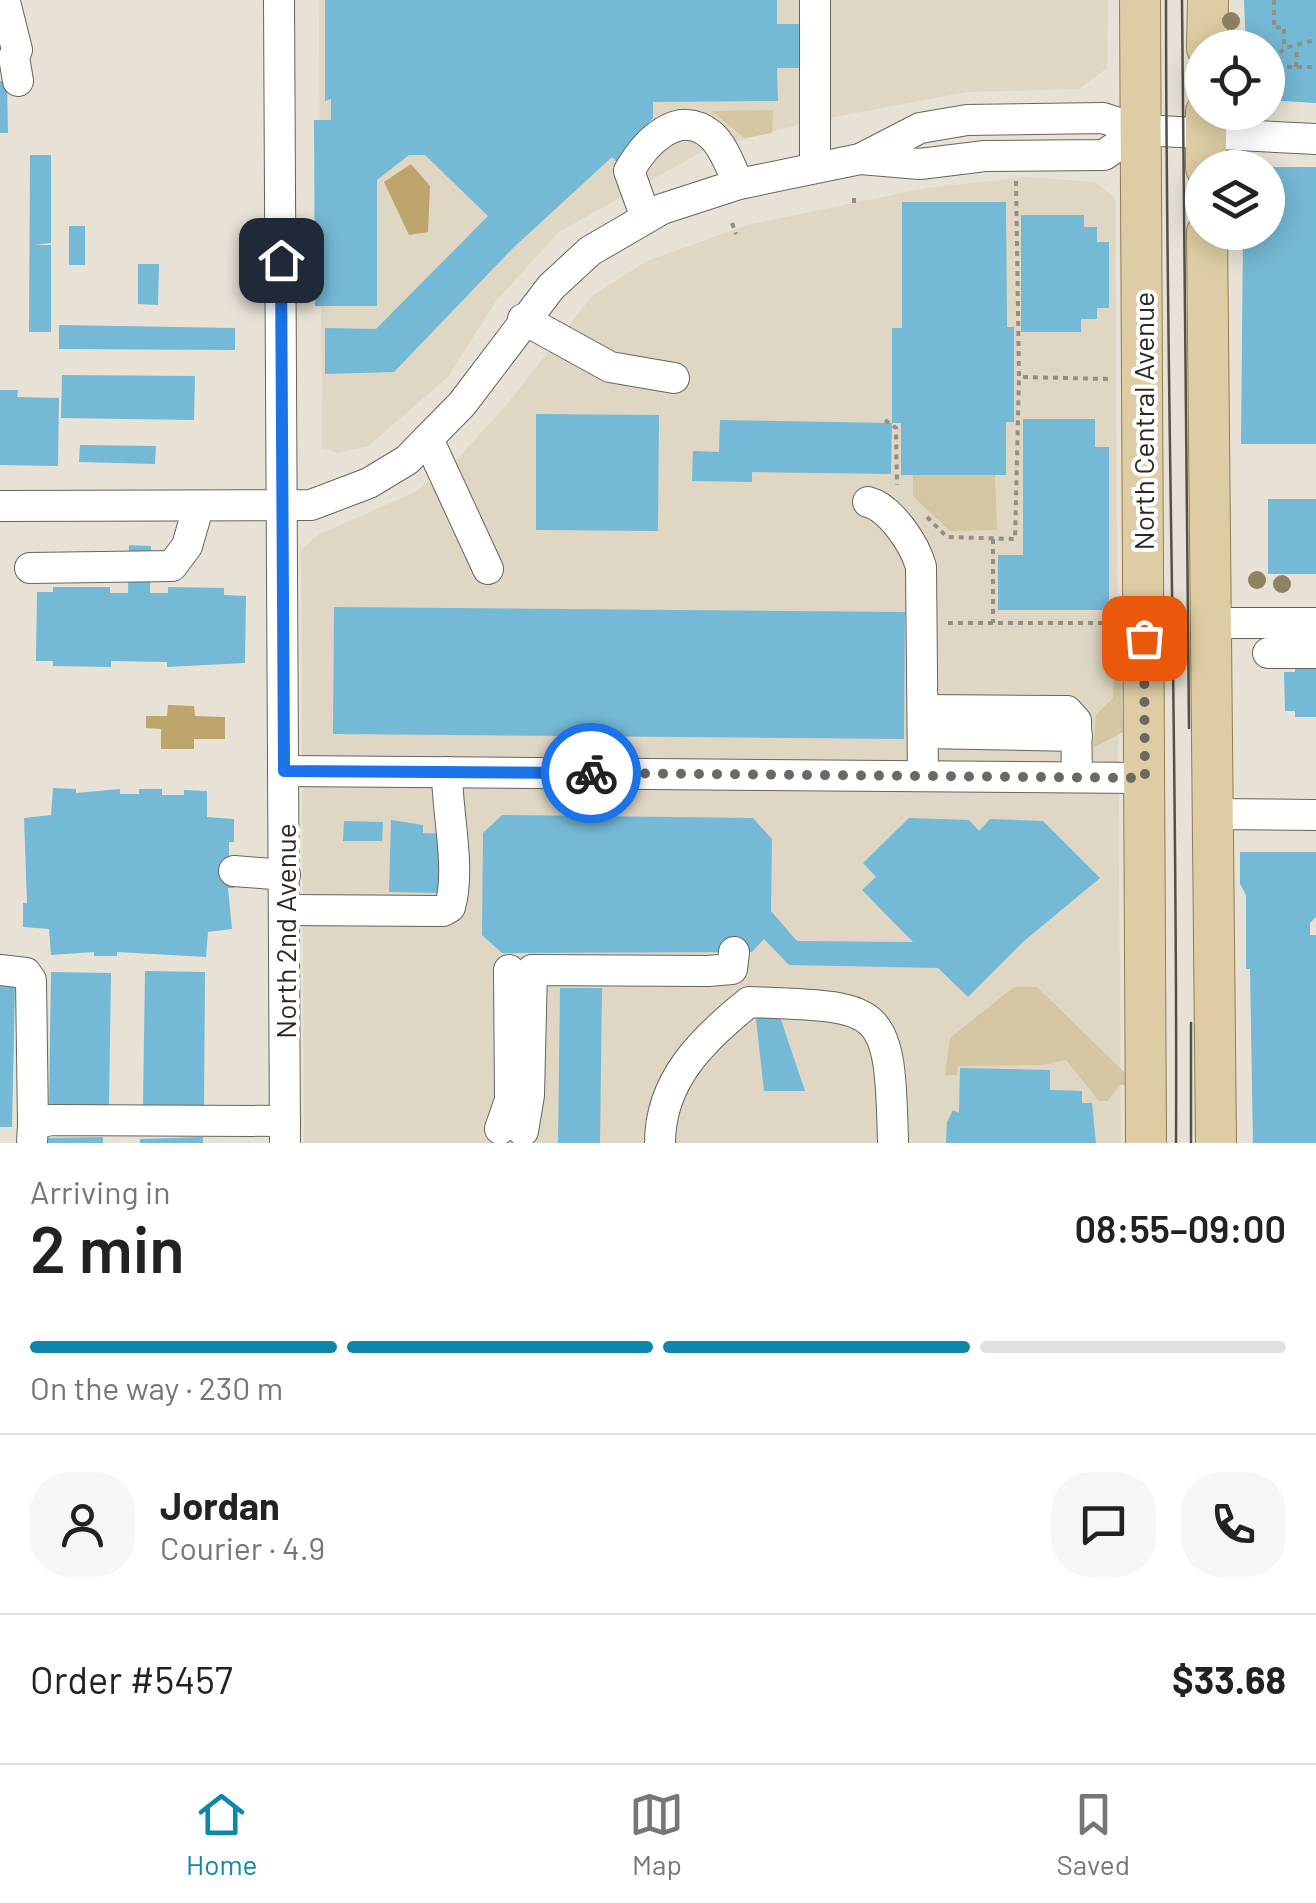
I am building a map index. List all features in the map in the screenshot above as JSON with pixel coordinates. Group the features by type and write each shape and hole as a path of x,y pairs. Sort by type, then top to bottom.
{"main road":[{"name":"North Central Avenue","path":"1140,0 1146,1143"},
{"path":"1207,30 1208,0"},
{"path":"1207,250 1216,1143"}],"street":[{"name":"North 2nd Avenue","path":"279,0 285,1132"},
{"path":"814,0 814,167"},
{"path":"12,4 16,69"},
{"path":"0,506 283,508 311,505 369,484 407,460 462,404 529,312 590,251 646,218 703,194 860,159 920,128 967,120 1103,118 1140,130 1200,137 1316,139"},
{"path":"646,218 628,171 662,132 676,125 699,127 711,135 738,184"},
{"path":"529,312 675,370"},
{"path":"428,439 488,569"},
{"path":"868,502 877,504 916,549 921,568 923,776"},
{"path":"30,568 172,566 187,546 198,508"},
{"path":"1210,623 1316,623"},
{"path":"1268,653 1316,653"},
{"path":"923,721 1076,730 1077,777"},
{"path":"284,771 1145,778"},
{"path":"285,910 443,911 450,907 453,839 447,824 447,772"},
{"path":"1211,814 1316,815"},
{"path":"234,872 284,875"},
{"path":"512,1130 529,1094 521,970 708,971 732,968 734,952"},
{"path":"0,970 26,973 31,980 32,1134"},
{"path":"660,1134 664,1097 693,1056 749,1002 848,1006 868,1017 883,1040 891,1066 892,1134"},
{"path":"32,1134 50,1120 285,1132"}],"path":[{"path":"1274,0 1274,28 1284,30"},
{"path":"1285,48 1316,40"},
{"path":"1296,67 1297,45"},
{"path":"1287,67 1316,67"},
{"path":"922,512 948,536 1016,539 1020,377 1016,176"},
{"path":"854,198 854,208"},
{"path":"732,223 736,234"},
{"path":"1020,377 1124,379"},
{"path":"885,420 896,428 897,487"},
{"path":"992,538 993,624"},
{"path":"943,624 1124,623"}],"shaded area":[{"path":"319,0 1108,0 1107,68 1079,89 967,92 808,122 705,150 559,232 496,301 448,377 368,446 338,453 322,448"},
{"path":"773,110 772,133 744,138 712,111"},
{"path":"411,164 430,186 428,232 409,235 384,182"},
{"path":"1026,177 1095,182 1115,198 1121,1143 304,1143 301,550 318,535 415,492 457,459 503,409 592,296 647,261 747,225 926,188"},
{"path":"913,475 995,475 997,530 950,531 913,496"},
{"path":"1121,679 1123,732 1093,748 1096,715 1113,698 1114,680"},
{"path":"168,705 194,706 195,716 225,717 225,739 194,739 194,749 161,749 161,729 146,728 146,716 167,716"},
{"path":"1014,987 1037,987 1124,1072 1125,1085 1119,1085 1108,1101 1099,1101 1066,1060 1043,1065 958,1066 957,1075 945,1075 950,1038"}],"building":[{"path":"325,0 777,0 777,24 799,24 799,68 777,68 778,101 653,102 653,118 648,123 664,139 628,173 612,157 513,248 394,372 325,374 325,328 376,329 488,216 425,155 409,155 377,180 377,306 315,306 314,120 331,120 331,99 325,101"},
{"path":"1244,0 1316,0 1316,103 1285,101 1285,30 1245,30"},
{"path":"0,81 7,81 8,133 0,133"},
{"path":"30,155 51,155 51,243 35,245 51,245 51,332 29,332"},
{"path":"1285,167 1316,167 1316,444 1241,444 1243,250 1285,250"},
{"path":"902,202 1006,202 1007,327 1014,327 1014,422 1006,422 1006,475 901,475 901,423 892,423 892,328 902,328"},
{"path":"1021,215 1084,215 1084,227 1097,227 1097,242 1109,242 1109,308 1097,308 1097,319 1081,319 1081,332 1021,332"},
{"path":"69,226 85,226 85,265 69,265"},
{"path":"138,264 159,264 158,305 138,304"},
{"path":"59,325 235,328 235,350 59,349"},
{"path":"62,375 195,376 194,420 61,418"},
{"path":"0,390 18,390 17,397 59,398 58,466 0,465"},
{"path":"536,414 659,415 658,531 536,530"},
{"path":"1023,419 1095,419 1095,447 1109,447 1109,610 998,610 998,555 1023,555"},
{"path":"720,420 892,423 891,474 752,472 752,482 692,481 693,451 719,452"},
{"path":"80,445 156,446 155,464 79,462"},
{"path":"1268,499 1316,499 1316,574 1268,574"},
{"path":"129,545 151,546 150,593 168,593 168,587 224,588 224,595 246,596 245,663 167,667 167,662 111,661 111,667 53,666 53,661 36,661 37,592 53,592 53,587 110,587 110,593 128,593"},
{"path":"334,607 905,612 904,739 333,734"},
{"path":"1295,666 1316,666 1316,717 1295,717 1295,711 1285,711 1284,672 1295,672"},
{"path":"53,788 76,789 76,793 120,789 120,794 162,789 162,795 184,795 184,790 207,791 207,817 234,819 229,863 234,863 234,888 228,888 232,929 208,932 206,957 117,952 117,956 94,956 94,952 51,955 49,929 23,927 23,903 27,903 24,818 51,815"},
{"path":"502,815 753,818 772,839 771,911 797,941 913,942 862,890 876,877 863,863 909,818 969,820 979,831 990,819 1043,821 1100,878 1024,941 968,997 938,968 789,965 764,939 752,952 502,953 482,935 483,833"},
{"path":"391,820 423,825 423,833 444,834 443,893 389,892"},
{"path":"344,821 383,822 382,841 343,841"},
{"path":"1240,852 1316,852 1316,917 1310,923 1310,935 1316,935 1316,1143 1253,1143 1250,969 1246,969 1246,895 1240,884"},
{"path":"145,971 205,972 204,1108 143,1107"},
{"path":"51,972 111,973 109,1107 49,1106"},
{"path":"0,985 15,986 12,1127 0,1127"},
{"path":"560,988 602,988 600,1143 558,1143"},
{"path":"755,1010 778,1011 805,1091 764,1091"},
{"path":"960,1068 1050,1070 1050,1090 1082,1091 1082,1103 1092,1103 1096,1143 946,1143 947,1122 953,1110 959,1113"},
{"path":"103,1137 103,1143 44,1143 44,1138"},
{"path":"203,1137 203,1143 140,1143 140,1139"}],"tram line":[{"path":"1166,0 1176,1143"},
{"path":"1182,0 1189,728"},
{"path":"1191,1023 1191,1143"}],"way so far":[{"path":"591,773 1145,778 1144,638"}],"route":[{"path":"281,260 284,771 591,773"}]}
